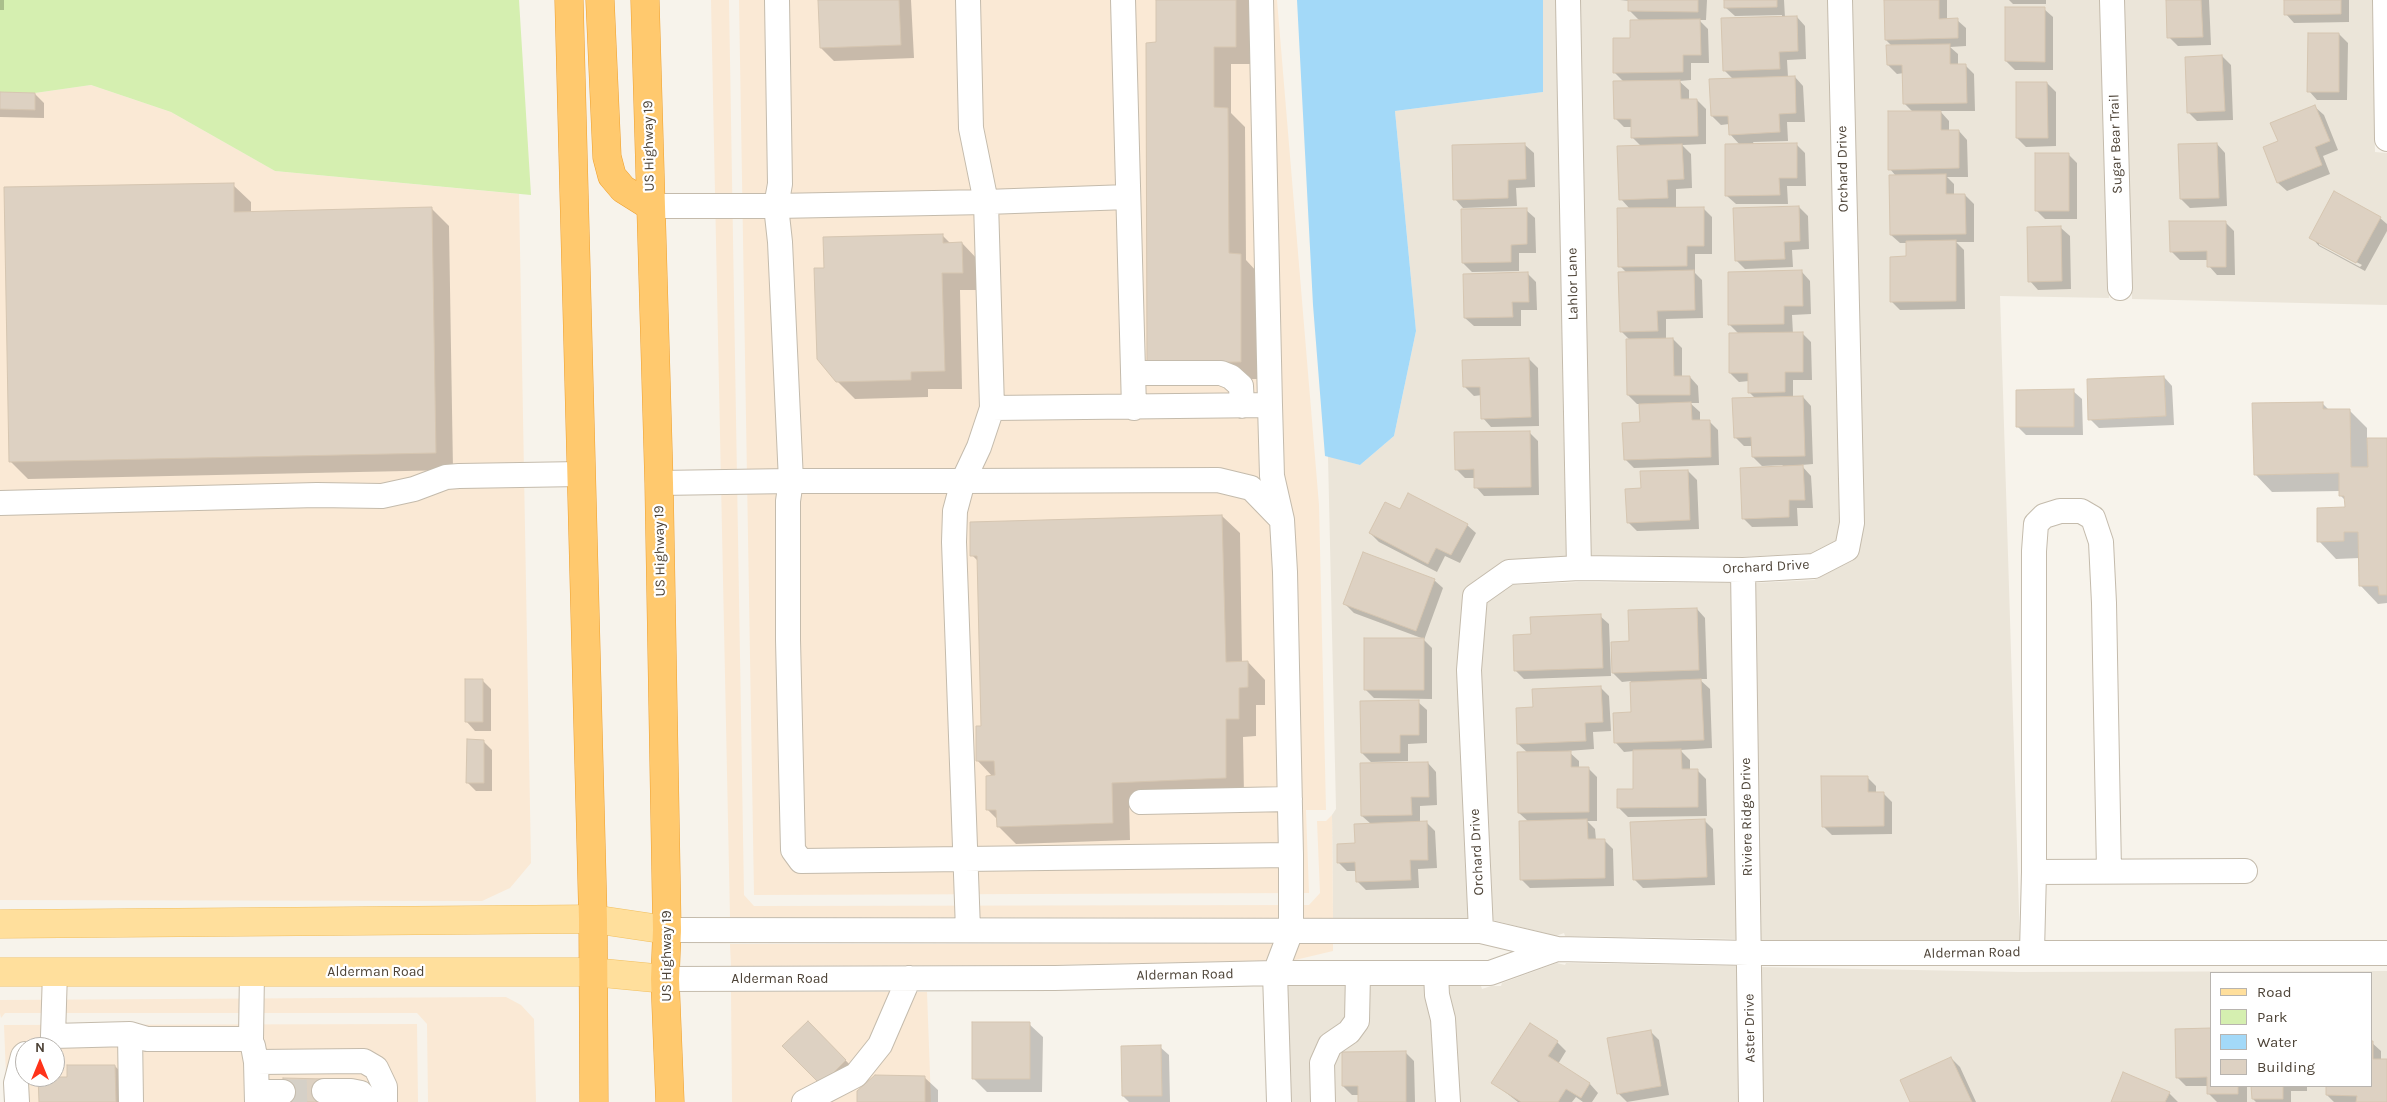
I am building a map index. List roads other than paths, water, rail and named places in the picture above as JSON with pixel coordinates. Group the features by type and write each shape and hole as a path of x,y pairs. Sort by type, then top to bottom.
{"highway":[{"path":"568,0 593,918 594,1102"},
{"path":"600,0 607,157 612,176 623,189 650,206"},
{"name":"US Highway 19","path":"645,0 659,483 667,930 665,980 670,1102"}],"main road":[{"name":"Alderman Road","path":"0,924 593,918 667,930"},
{"name":"Alderman Road","path":"0,972 592,972 665,980"}],"street":[{"path":"777,0 780,184 776,206 780,242 791,481 788,501 788,640 793,850 801,861 1291,854"},
{"path":"968,0 971,128 986,202 992,408 979,447 963,481 955,512 954,542 967,860 968,930"},
{"path":"1123,0 1134,408"},
{"path":"1261,0 1272,476 1282,520 1291,854 1291,931 1275,973 1279,1102"},
{"name":"Lahlor Lane","path":"1568,0 1579,568"},
{"name":"Orchard Drive","path":"1481,931 1469,670 1475,596 1509,572 1579,568 1743,570 1814,566 1847,549 1852,523 1840,0"},
{"name":"Sugar Bear Trail","path":"2112,0 2120,288"},
{"path":"2385,0 2387,139"},
{"path":"650,206 776,206 1128,197"},
{"path":"1133,373 1221,373 1241,386 1242,406"},
{"path":"992,408 1134,408 1270,405"},
{"path":"0,503 382,496 414,489 446,477 581,474"},
{"path":"659,483 1218,480 1251,488 1262,486 1272,476"},
{"path":"1251,488 1282,520"},
{"path":"2032,952 2034,872 2034,552 2036,524 2044,516 2060,511 2081,511 2093,518 2101,542 2104,603 2109,871"},
{"name":"Riviere Ridge Drive","path":"1743,570 1750,953"},
{"path":"1141,802 1290,799"},
{"path":"2034,872 2245,871"},
{"name":"Alderman Road","path":"667,930 1481,931 1557,949 1750,953 2387,953"},
{"name":"Alderman Road","path":"665,980 1064,978 1275,973 1490,973 1557,949"},
{"name":"Aster Drive","path":"1750,953 1751,1102"},
{"path":"45,1037 55,972"},
{"path":"252,972 251,1039 256,1062 257,1097 283,1092"},
{"path":"1323,1102 1322,1063 1330,1045 1349,1032 1357,1021 1358,973"},
{"path":"1436,973 1437,996 1443,1019 1448,1102"},
{"path":"804,1102 856,1075 880,1045 909,978"},
{"path":"65,1039 130,1034 147,1039 251,1039"},
{"path":"130,1034 131,1102"},
{"path":"256,1062 364,1061 376,1068 385,1087 385,1102"},
{"path":"16,1087 17,1102"},
{"path":"324,1091 361,1093 368,1102"}],"water":[{"path":"1297,0 1543,0 1543,92 1395,111 1416,331 1394,436 1360,465 1325,456 1313,305"}],"tunnel":[{"path":"283,1092 324,1091"}]}
